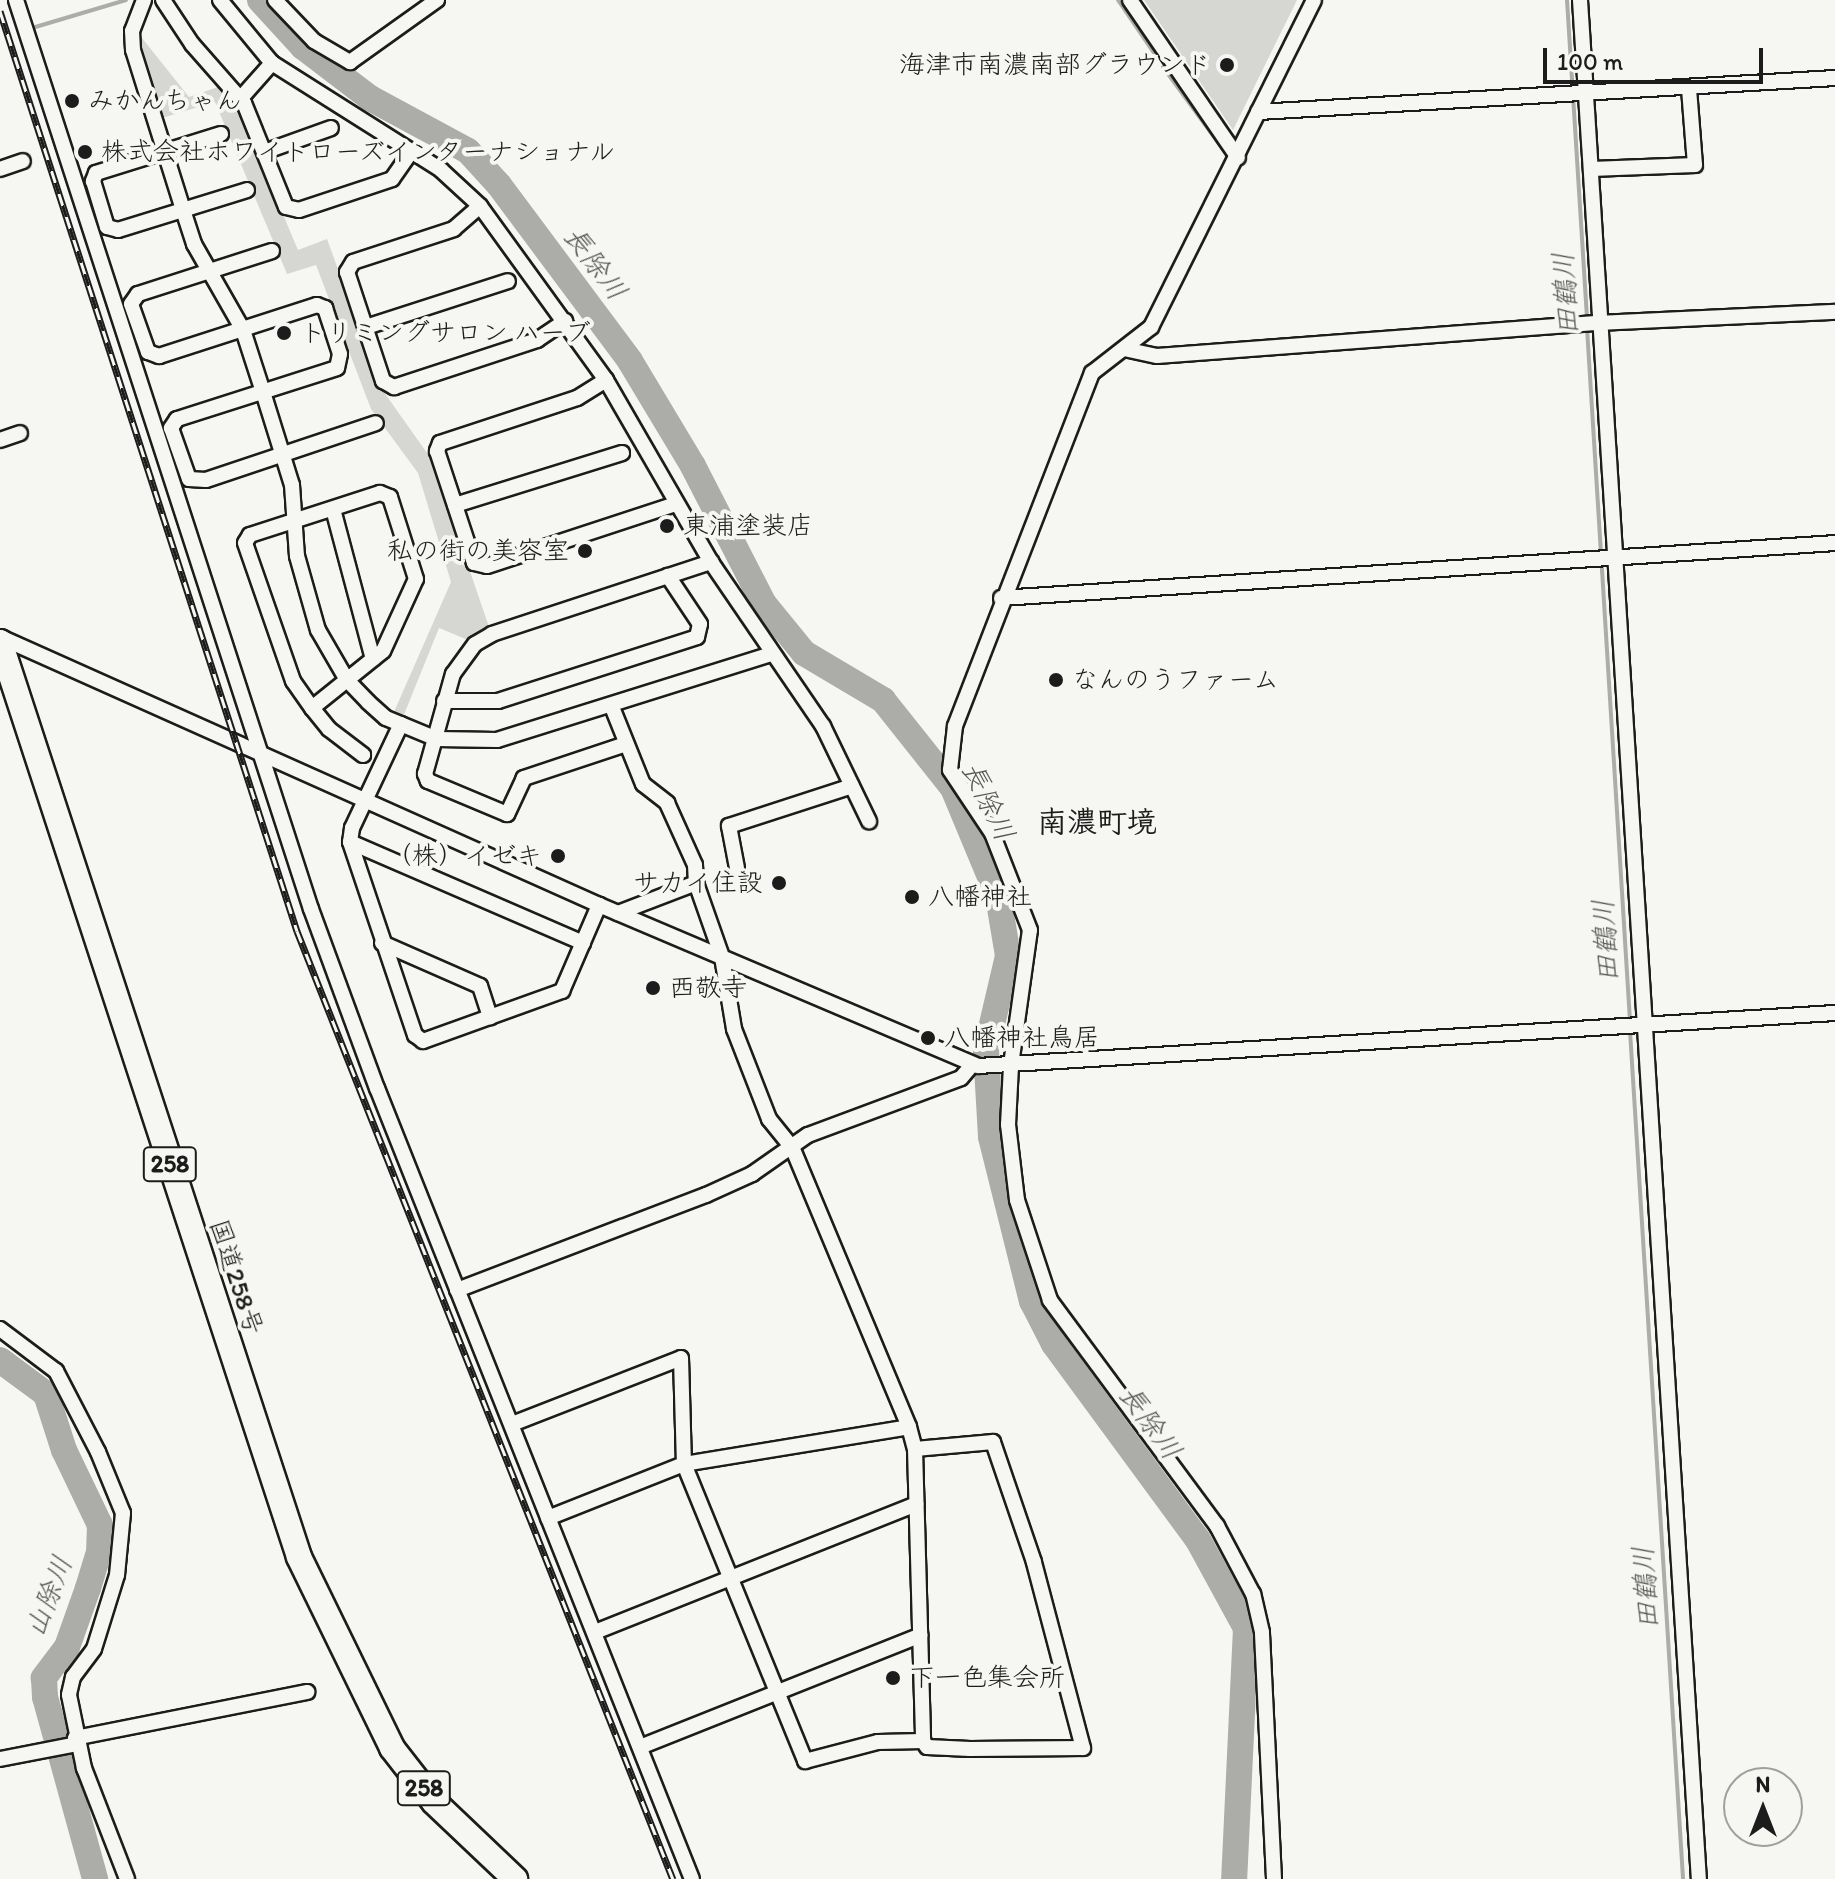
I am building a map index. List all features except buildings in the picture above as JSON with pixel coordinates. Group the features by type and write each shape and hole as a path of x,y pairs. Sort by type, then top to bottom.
{"highway":[{"name":"国道258号","path":"0,639 299,1557 392,1748 434,1802 515,1879"}],"street":[{"path":"16,0 259,753 366,1058 692,1879"},
{"path":"144,0 132,31 133,50 183,210 210,270 243,330 283,455 297,556 318,630 347,680 386,718 437,739 497,740 612,707 771,654"},
{"path":"163,0 192,44 241,98 286,207 299,210 392,179 411,152"},
{"path":"220,0 272,63 441,170 480,206 606,380 711,562 823,726 869,821"},
{"path":"275,0 314,41 350,62 437,0"},
{"path":"1130,0 1238,158"},
{"path":"1274,1879 1262,1632 1253,1594 1217,1526 1050,1300 1017,1200 1008,1125 1005,1065 1030,930 992,833 950,770 955,726 1001,598 1078,419 1092,373 1151,327 1238,158 1314,0"},
{"path":"1580,0 1612,556 1634,1025 1699,1879"},
{"path":"241,98 272,63"},
{"path":"1258,112 1563,91 1689,88 1835,78"},
{"path":"1591,169 1695,165 1689,88"},
{"path":"264,152 331,128"},
{"path":"221,134 96,173 93,181 107,227 118,230 247,190"},
{"path":"0,169 23,161"},
{"path":"480,206 454,229 353,262 347,272 383,381 394,387 537,340 565,321"},
{"path":"272,251 138,294 131,304 148,352 159,356 317,305 325,308 335,338 337,368 177,419 171,428 189,479 206,480 376,423"},
{"path":"366,327 508,281"},
{"path":"1124,349 1157,356 1578,324 1835,312"},
{"path":"606,380 577,398 440,443 437,451 474,563 487,566 676,504"},
{"path":"0,440 20,433"},
{"path":"455,505 622,453"},
{"path":"312,708 383,651 416,579 390,497 380,493 250,535 245,543 278,647 312,708 363,755"},
{"path":"333,509 373,659"},
{"path":"1001,598 1835,543"},
{"path":"626,744 524,778 507,814 428,781 425,774 437,739 444,701 462,658 492,634 711,562"},
{"path":"444,701 498,701 697,637 700,624 668,576"},
{"path":"0,639 599,905 975,1065 1835,1013"},
{"path":"612,707 643,784 667,803 695,865 696,883 722,957 734,1029 769,1119 792,1147 909,1427 915,1449 923,1741 927,1747 970,1749 1083,1748 1034,1562 993,1442 915,1449"},
{"path":"401,724 365,801 350,842 415,1035 423,1041 562,991 599,905"},
{"path":"737,868 729,826 852,786"},
{"path":"350,842 583,943"},
{"path":"618,913 696,883"},
{"path":"382,943 480,986 490,1017"},
{"path":"457,1290 706,1195 822,1129 961,1078 975,1065"},
{"path":"0,1329 56,1371 92,1438 123,1513 117,1575 94,1649 73,1677 69,1695 76,1741 127,1879"},
{"path":"512,1424 681,1358 684,1464 805,1761 878,1742 923,1741"},
{"path":"548,1518 684,1464 909,1427"},
{"path":"595,1632 916,1504"},
{"path":"640,1747 921,1635"},
{"path":"0,1759 46,1752 76,1741 308,1692"}],"shaded area":[{"name":"海津市南濃南部グラウンド","path":"1144,0 1297,0 1233,130"},
{"path":"138,33 189,97 218,87 237,106 298,250 327,239 381,388 432,460 489,627 468,640 439,628 403,717 394,712 451,582 418,473 371,409 316,265 287,274 215,102 162,118"}],"waterway":[{"path":"32,28 126,0"},
{"name":"長除川","path":"260,0 303,47 370,98 468,151 499,185 630,361 693,466 764,604 804,653 883,700 953,788 998,896 1008,956 986,1050 991,1137 1032,1301 1054,1344 1198,1540 1246,1628 1234,1879"},
{"path":"1118,0 1154,53"},
{"name":"田鶴川","path":"1567,0 1587,320"},
{"path":"1163,67 1225,152"},
{"name":"田鶴川","path":"1587,328 1630,1022"},
{"name":"田鶴川","path":"1630,1031 1683,1879"},
{"name":"山除川","path":"0,1360 46,1394 64,1450 100,1525 99,1552 67,1647 44,1678 45,1697 95,1879"}],"railway":[{"path":"0,11 297,931 673,1879"}],"place":[{"name":"海津市南濃南部グラウンド","path":"1227,65"},
{"name":"みかんちゃん","path":"72,101"},
{"name":"株式会社ホワイトローズインターナショナル","path":"85,152"},
{"name":"トリミングサロン ハーブ","path":"284,333"},
{"name":"東浦塗装店","path":"667,526"},
{"name":"私の街の美容室","path":"585,551"},
{"name":"なんのうファーム","path":"1056,680"},
{"name":"（株）イゼキ","path":"558,856"},
{"name":"サカイ住設","path":"779,883"},
{"name":"八幡神社","path":"912,897"},
{"name":"西敬寺","path":"653,988"},
{"name":"八幡神社鳥居","path":"928,1038"},
{"name":"下一色集会所","path":"893,1678"}],"district":[{"name":"南濃町境","path":"1097,822"}]}
